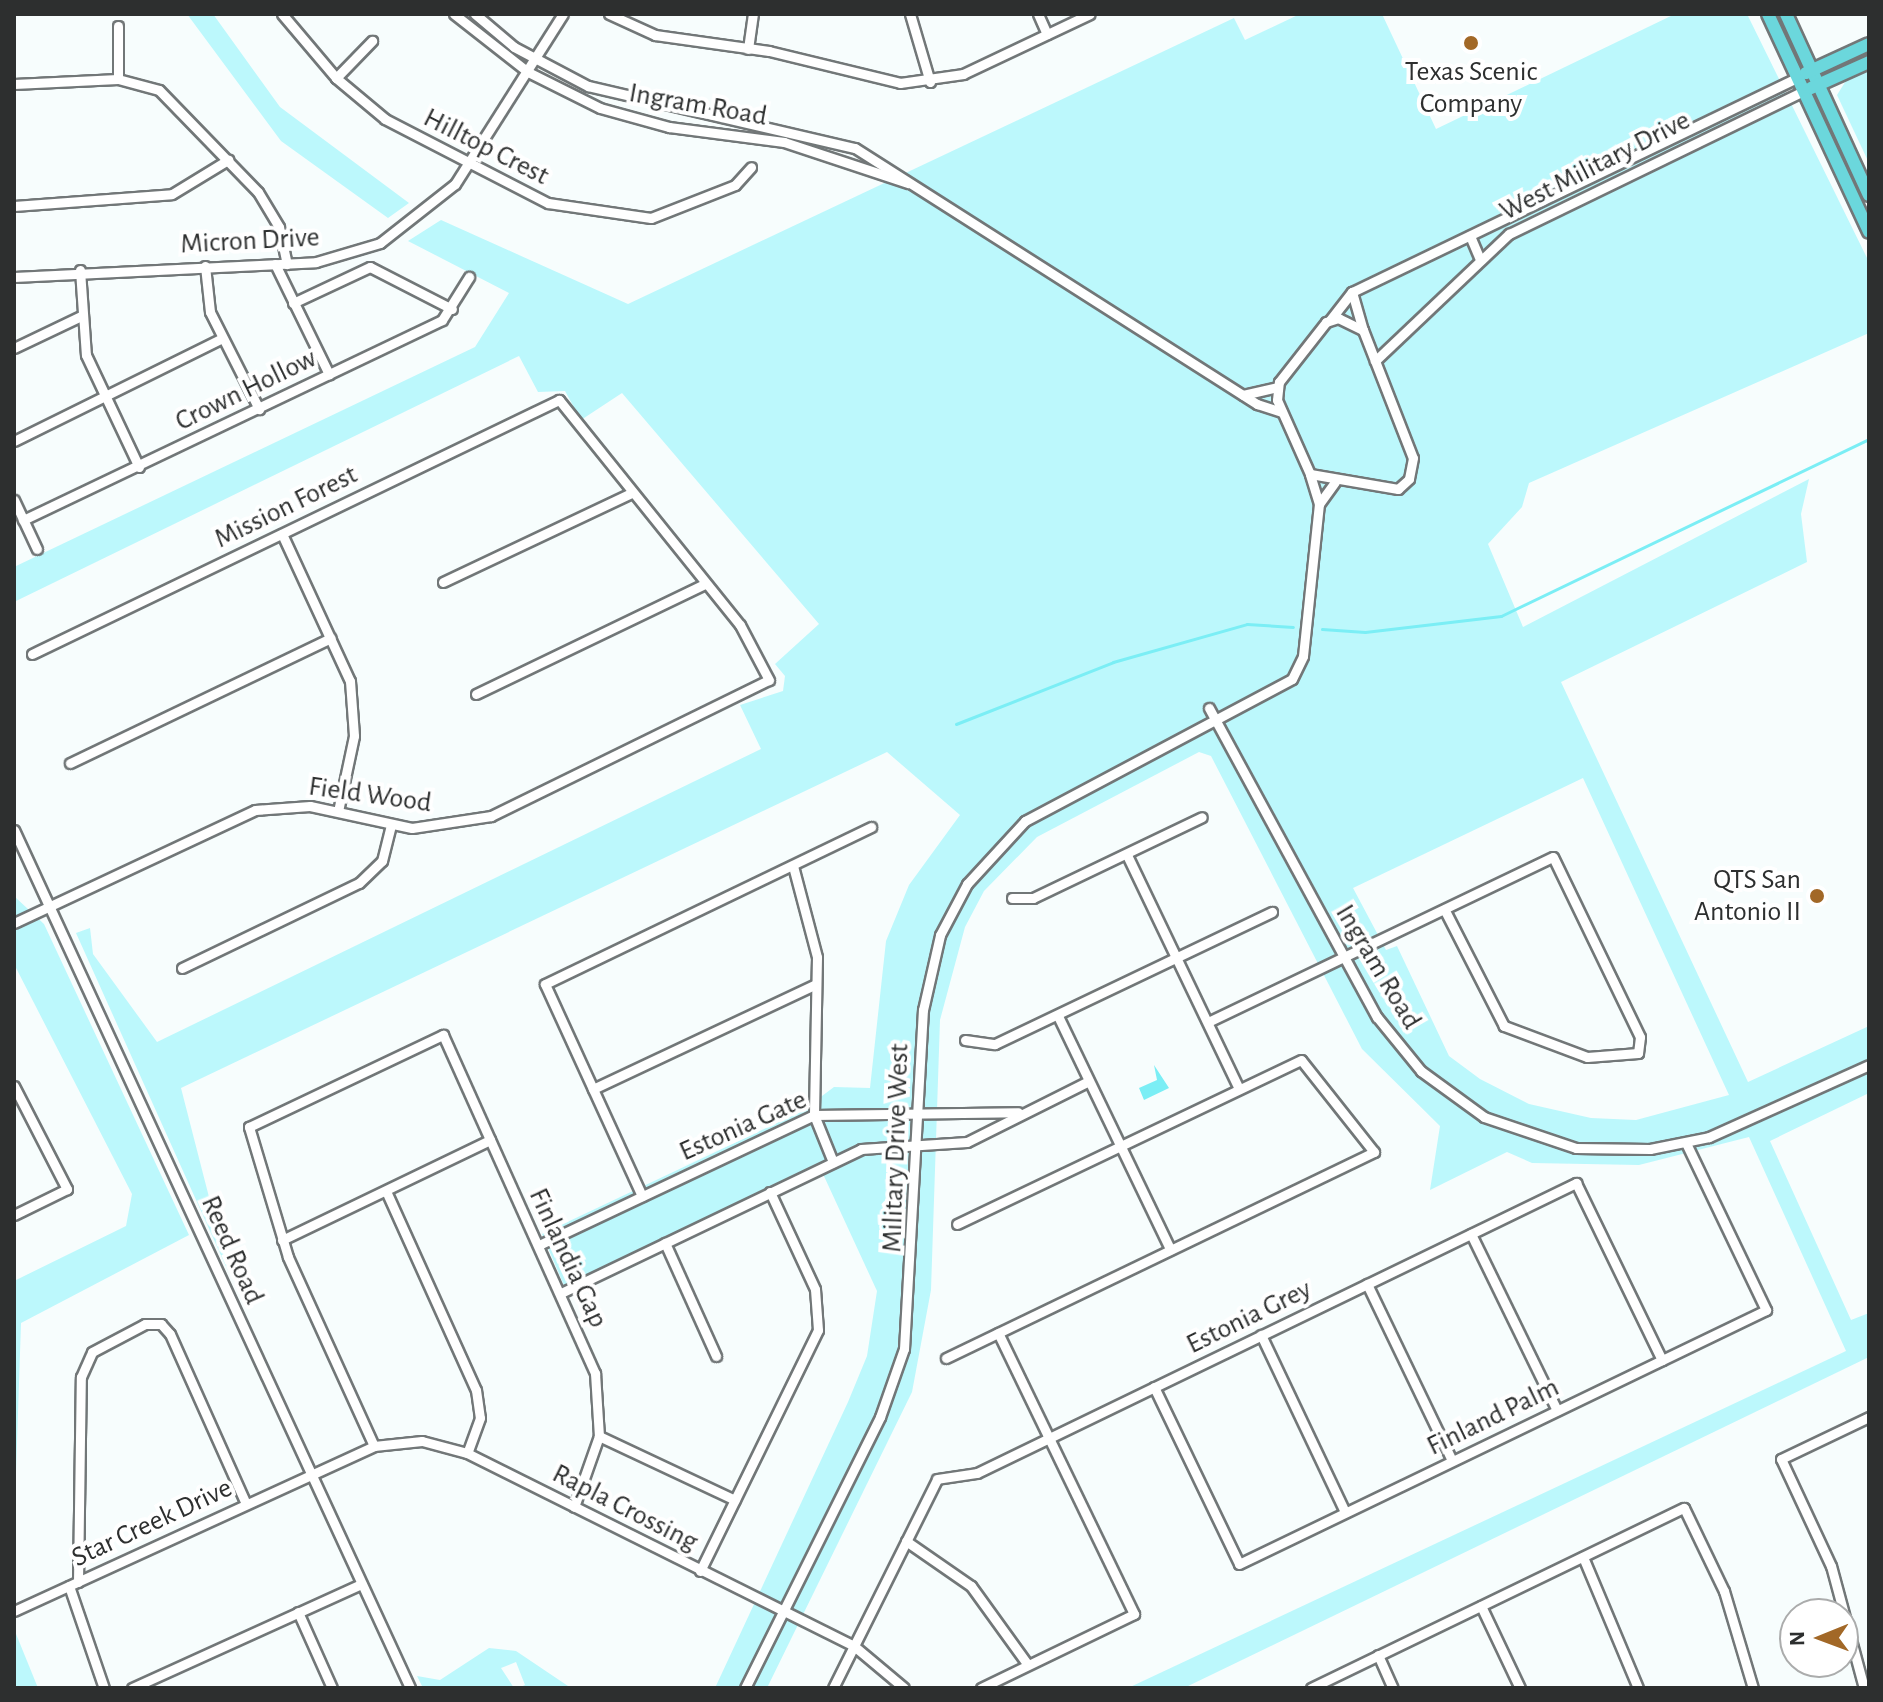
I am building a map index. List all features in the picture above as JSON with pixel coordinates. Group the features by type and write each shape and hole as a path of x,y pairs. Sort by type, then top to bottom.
{"main road":[{"path":"1768,14 1869,232"},
{"path":"1786,14 1869,195"},
{"name":"West Military Drive","path":"1798,77 1869,44"},
{"name":"West Military Drive","path":"1804,91 1869,62"}],"street":[{"name":"Hilltop Crest","path":"282,14 336,78 385,119 468,165 548,203 632,219 682,210 735,185 751,167"},
{"name":"Ingram Road","path":"454,14 528,72 639,120 806,149 909,183"},
{"name":"Ingram Road","path":"475,14 536,59 627,100 810,134 855,148 1243,395 1282,412"},
{"name":"Micron Drive","path":"14,277 80,270 287,264 339,257 408,227 468,165 563,14"},
{"path":"609,14 655,35 748,49 882,81 930,82 1090,14"},
{"path":"748,49 753,14"},
{"path":"910,14 930,82"},
{"path":"1038,14 1047,34"},
{"path":"118,26 118,79"},
{"path":"336,78 372,41"},
{"name":"West Military Drive","path":"1352,292 1574,182 1798,77"},
{"path":"14,84 118,79 173,100 273,214 287,264"},
{"name":"West Military Drive","path":"1375,361 1509,234 1804,91"},
{"path":"806,149 810,134"},
{"path":"14,206 172,194 228,160"},
{"path":"1574,182 1581,198"},
{"path":"1470,236 1480,260"},
{"path":"275,264 329,374"},
{"path":"205,266 206,300 259,409"},
{"path":"293,303 370,267 452,309 469,277"},
{"path":"80,270 86,355 139,467"},
{"path":"1243,395 1277,387 1352,292"},
{"path":"1310,474 1335,482 1398,489 1413,467 1352,292"},
{"name":"Crown Hollow","path":"23,520 259,409 452,309"},
{"path":"14,348 81,316"},
{"path":"1330,320 1363,330"},
{"path":"14,441 222,338"},
{"path":"1217,721 1281,687 1299,669 1319,504 1310,474 1282,412 1277,387"},
{"name":"Mission Forest","path":"32,654 559,400 631,493"},
{"path":"1319,504 1335,482"},
{"path":"443,582 631,493 705,584 476,694"},
{"path":"14,500 37,549"},
{"path":"282,534 331,638 355,712 338,811"},
{"name":"Field Wood","path":"14,923 236,816 291,806 338,811 391,825 432,828 491,816 769,680 740,625 705,584"},
{"path":"70,763 331,638"},
{"name":"Ingram Road","path":"1209,708 1344,958 1396,1043 1484,1117 1576,1148 1686,1143 1869,1065"},
{"name":"Military Drive West","path":"745,1688 901,1362 914,1272 919,1115 932,960 954,905 984,861 1069,792 1217,721"},
{"path":"1012,898 1033,898 1202,817"},
{"path":"182,968 359,883 382,861 391,825"},
{"path":"642,1196 545,984 871,827"},
{"name":"Reed Road","path":"14,830 410,1688"},
{"path":"1127,855 1238,1087"},
{"path":"1208,1022 1344,958 1444,909 1553,857 1640,1037 1638,1053 1587,1057 1504,1026 1444,909"},
{"path":"793,866 813,931 816,984 814,1115 833,1162"},
{"path":"965,1040 995,1044 1272,912"},
{"path":"593,1089 816,984"},
{"path":"1058,1016 1170,1249"},
{"name":"Finlandia Gap","path":"282,1240 249,1127 443,1035 595,1373 599,1436 574,1507"},
{"path":"946,1358 1374,1152 1301,1060 1238,1087 957,1224"},
{"name":"Estonia Gate","path":"561,1293 833,1162 886,1143 967,1142 1089,1081"},
{"path":"14,1086 67,1189 14,1215"},
{"name":"Estonia Gate","path":"539,1245 814,1115 1026,1111"},
{"path":"374,1446 282,1240 490,1140"},
{"name":"Finland Palm","path":"1154,1387 1239,1564 1766,1310 1686,1143"},
{"name":"Estonia Grey","path":"906,1541 937,1479 977,1473 1576,1183 1662,1360"},
{"path":"386,1191 476,1390 480,1418 467,1453"},
{"path":"700,1571 818,1330 815,1289 770,1192"},
{"path":"1471,1234 1557,1410"},
{"path":"665,1243 716,1356"},
{"path":"1367,1284 1452,1461"},
{"path":"104,1688 74,1584 81,1377 96,1349 157,1323 170,1334 246,1504"},
{"path":"981,1688 1134,1614 998,1333"},
{"path":"1261,1335 1345,1512"},
{"path":"1864,1688 1831,1566 1781,1459 1869,1417"},
{"path":"599,1436 735,1500"},
{"name":"Rapla Crossing","path":"310,1475 374,1446 422,1441 467,1453 854,1646 904,1688"},
{"name":"Star Creek Drive","path":"14,1611 310,1475"},
{"path":"1311,1688 1684,1508 1724,1591 1753,1688"},
{"path":"833,1688 906,1541 971,1586 1028,1665"},
{"path":"1583,1557 1638,1688"},
{"path":"132,1688 361,1584"},
{"path":"1481,1606 1520,1688"},
{"path":"298,1612 332,1688"},
{"path":"1378,1655 1393,1688"}],"shaded area":[{"path":"187,14 213,14 280,107 409,203 388,218 281,141"},
{"path":"1300,14 1382,14 1436,129 1675,14 1747,14 1869,262 1869,333 1529,483 1522,507 1488,544 1523,627 1809,479 1801,514 1807,562 1561,682 1748,1082 1869,1026 1869,1093 1770,1141 1851,1320 1869,1313 1869,1357 1184,1688 1128,1688 1846,1351 1749,1137 1639,1165 1532,1163 1507,1152 1430,1190 1440,1126 1362,1049 1211,756 1199,752 1037,837 984,891 965,927 940,1020 931,1290 912,1392 767,1688 715,1688 867,1356 877,1291 823,1174 569,1297 542,1234 802,1111 834,1087 870,1088 886,941 909,885 960,815 887,752 181,1088 228,1271 76,933 90,928 93,954 157,1042 761,749 740,705 783,691 785,676 775,664 819,624 622,393 581,420 565,391 538,392 519,356 14,602 14,567 475,347 509,293 408,241 441,220 628,304 1234,18 1245,40","holes":["1583,778 1729,1095 1636,1120 1591,1118 1529,1104 1480,1079 1449,1056 1397,946 1386,950 1353,888"]},
{"path":"1869,69 1869,163 1837,95 1847,79"},
{"path":"14,896 44,924 189,1235 21,1323 14,1533 14,1281 126,1226 132,1194 14,964"},
{"path":"14,1629 38,1688 14,1688"},
{"path":"489,1648 516,1651 571,1688 518,1688 525,1685 516,1662 501,1668 514,1688 423,1688 417,1676 440,1680"}],"water":[{"path":"1154,1065 1169,1088 1144,1100 1139,1088 1157,1080"}],"waterway":[{"path":"1322,629 1365,632 1501,616 1869,439"},
{"path":"956,724 1113,662 1247,624 1293,627"}],"place":[{"name":"Texas Scenic Company","path":"1471,43"},
{"name":"QTS San Antonio II","path":"1817,896"}]}
